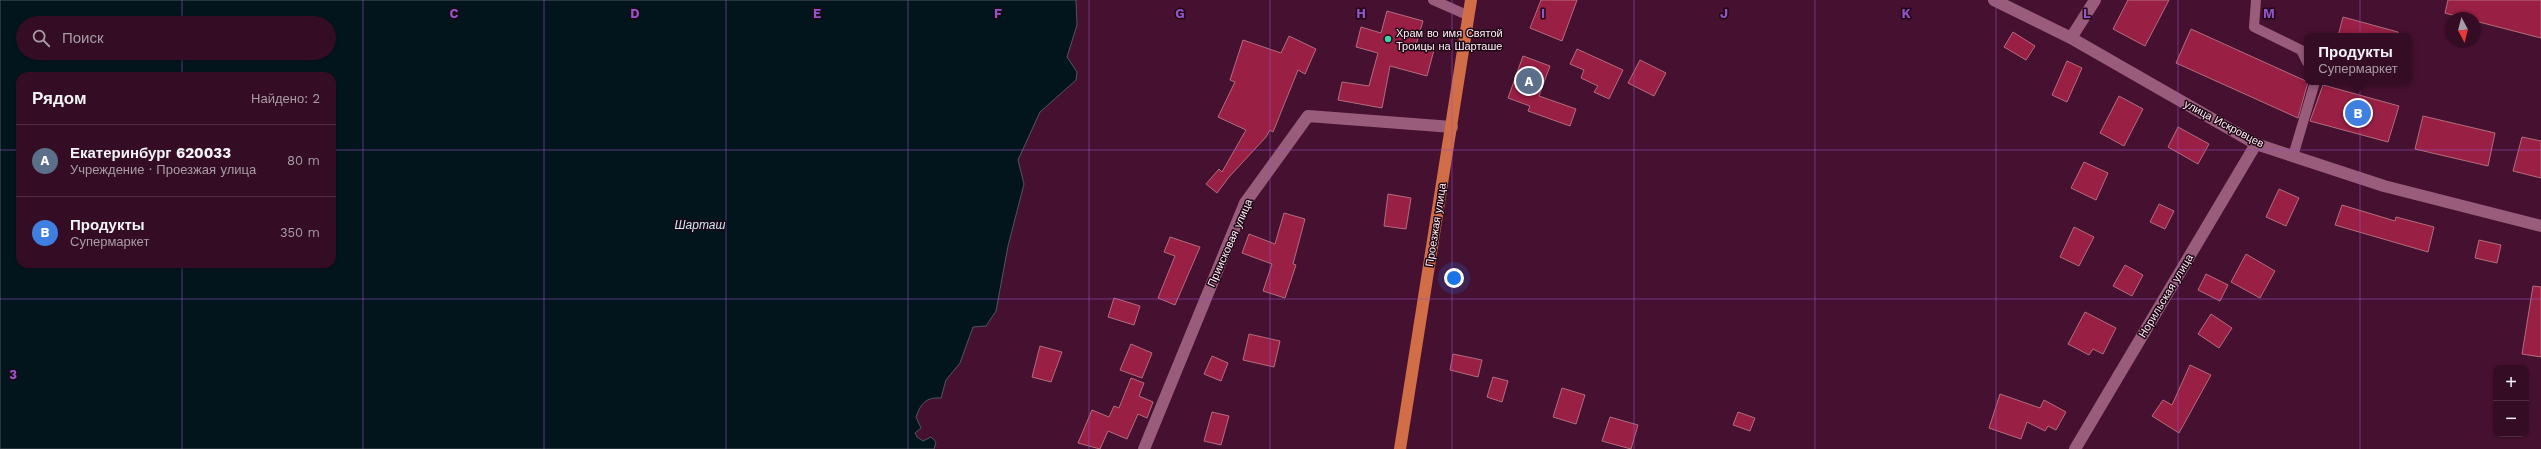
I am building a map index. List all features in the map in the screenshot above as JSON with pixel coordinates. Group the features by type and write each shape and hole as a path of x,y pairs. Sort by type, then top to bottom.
{"main road":[{"name":"Проезжая улица","path":"1400,449 1452,127 1467,15 1471,0"}],"street":[{"name":"улица Искровцев","path":"1994,0 2071,38 2256,144 2384,186 2541,226"},
{"path":"2071,38 2095,0"},
{"name":"Приисковая улица","path":"1144,449 1245,203 1308,116 1452,127"},
{"name":"Норильская улица","path":"2075,449 2256,144"}],"lane":[{"path":"1433,0 1467,15"},
{"path":"2256,0 2254,27 2301,50 2304,56"},
{"path":"2293,156 2314,85"}],"water":[{"name":"Шарташ","path":"0,0 1076,0 1077,25 1067,57 1077,72 1076,80 1040,112 1018,160 1024,184 1008,246 996,311 986,326 973,327 960,363 946,380 941,398 931,399 925,402 920,408 916,417 921,428 915,433 917,437 923,441 931,437 936,442 934,449 0,449"}],"building":[{"path":"1541,0 1577,0 1562,41 1530,28"},
{"path":"2128,0 2169,0 2145,46 2113,29"},
{"path":"2448,0 2541,0 2541,38 2481,23 2481,12 2445,12"},
{"name":"Храм во имя Святой Троицы на Шарташе","path":"1387,11 1423,21 1416,45 1434,50 1427,76 1390,66 1382,108 1338,100 1342,82 1369,86 1378,53 1356,47 1361,27 1381,33"},
{"path":"2343,17 2398,32 2398,33 2339,33"},
{"path":"2191,29 2304,80 2304,85 2307,85 2298,118 2176,63"},
{"path":"2013,32 2035,46 2026,60 2004,47"},
{"path":"1289,36 1316,49 1305,74 1298,70 1273,132 1270,130 1266,137 1229,177 1217,193 1206,184 1219,169 1222,172 1246,130 1218,117 1235,82 1230,80 1243,40 1281,53"},
{"path":"1577,49 1623,70 1609,99 1594,92 1598,86 1581,78 1584,70 1570,64"},
{"path":"1523,56 1550,66 1539,96 1576,109 1570,126 1528,111 1530,106 1508,98"},
{"path":"1640,60 1666,73 1654,96 1628,83"},
{"path":"2067,61 2082,68 2067,102 2052,95"},
{"path":"2323,85 2399,106 2388,142 2310,121"},
{"path":"2119,96 2143,109 2124,146 2100,133"},
{"path":"2423,116 2495,133 2488,166 2415,149"},
{"path":"2178,127 2209,144 2198,164 2168,147"},
{"path":"2522,137 2541,141 2541,178 2513,171"},
{"path":"2084,162 2108,173 2096,200 2071,188"},
{"path":"2279,189 2299,198 2286,226 2266,217"},
{"path":"1388,194 1411,198 1406,229 1384,226"},
{"path":"2159,204 2174,211 2165,229 2150,222"},
{"path":"2342,205 2395,221 2396,217 2434,227 2428,252 2335,225"},
{"path":"1284,213 1305,219 1293,264 1296,265 1285,298 1263,291 1272,264 1242,253 1249,234 1275,244"},
{"path":"2074,227 2094,237 2079,266 2060,257"},
{"path":"1170,237 1200,247 1175,305 1158,298 1175,256 1164,252"},
{"path":"2479,240 2501,245 2497,263 2475,258"},
{"path":"2246,254 2275,271 2260,298 2231,282"},
{"path":"2125,265 2143,275 2132,296 2113,286"},
{"path":"2206,274 2228,285 2220,301 2198,290"},
{"path":"2533,286 2541,287 2541,357 2522,354"},
{"path":"1114,298 1140,306 1134,325 1108,317"},
{"path":"2085,312 2116,328 2103,354 2093,349 2089,355 2068,344"},
{"path":"2211,314 2232,328 2219,348 2198,334"},
{"path":"1249,334 1280,341 1274,367 1243,360"},
{"path":"1131,344 1152,353 1142,378 1120,370"},
{"path":"1040,346 1062,352 1051,382 1032,377"},
{"path":"1453,354 1482,360 1478,377 1450,370"},
{"path":"1212,356 1228,363 1221,381 1204,374"},
{"path":"2190,365 2211,375 2179,433 2152,416 2163,400 2172,405"},
{"path":"1493,377 1508,381 1502,402 1487,397"},
{"path":"1131,378 1144,383 1139,396 1153,402 1147,418 1138,414 1127,439 1108,431 1100,449 1078,443 1092,410 1109,417 1114,406 1119,408"},
{"path":"1562,388 1585,395 1576,424 1553,417"},
{"path":"2000,394 2040,408 2044,400 2066,412 2056,430 2048,426 2045,431 2027,422 2021,439 1989,428"},
{"path":"1212,412 1229,416 1221,445 1204,441"},
{"path":"1738,412 1755,418 1750,431 1733,425"},
{"path":"1610,417 1638,425 1631,449 1602,441"}],"place":[{"name":"Храм во имя Святой Троицы на Шарташе","path":"1388,39"},
{"name":"Екатеринбург 620033","path":"1529,81"},
{"name":"Продукты","path":"2358,113"}]}
